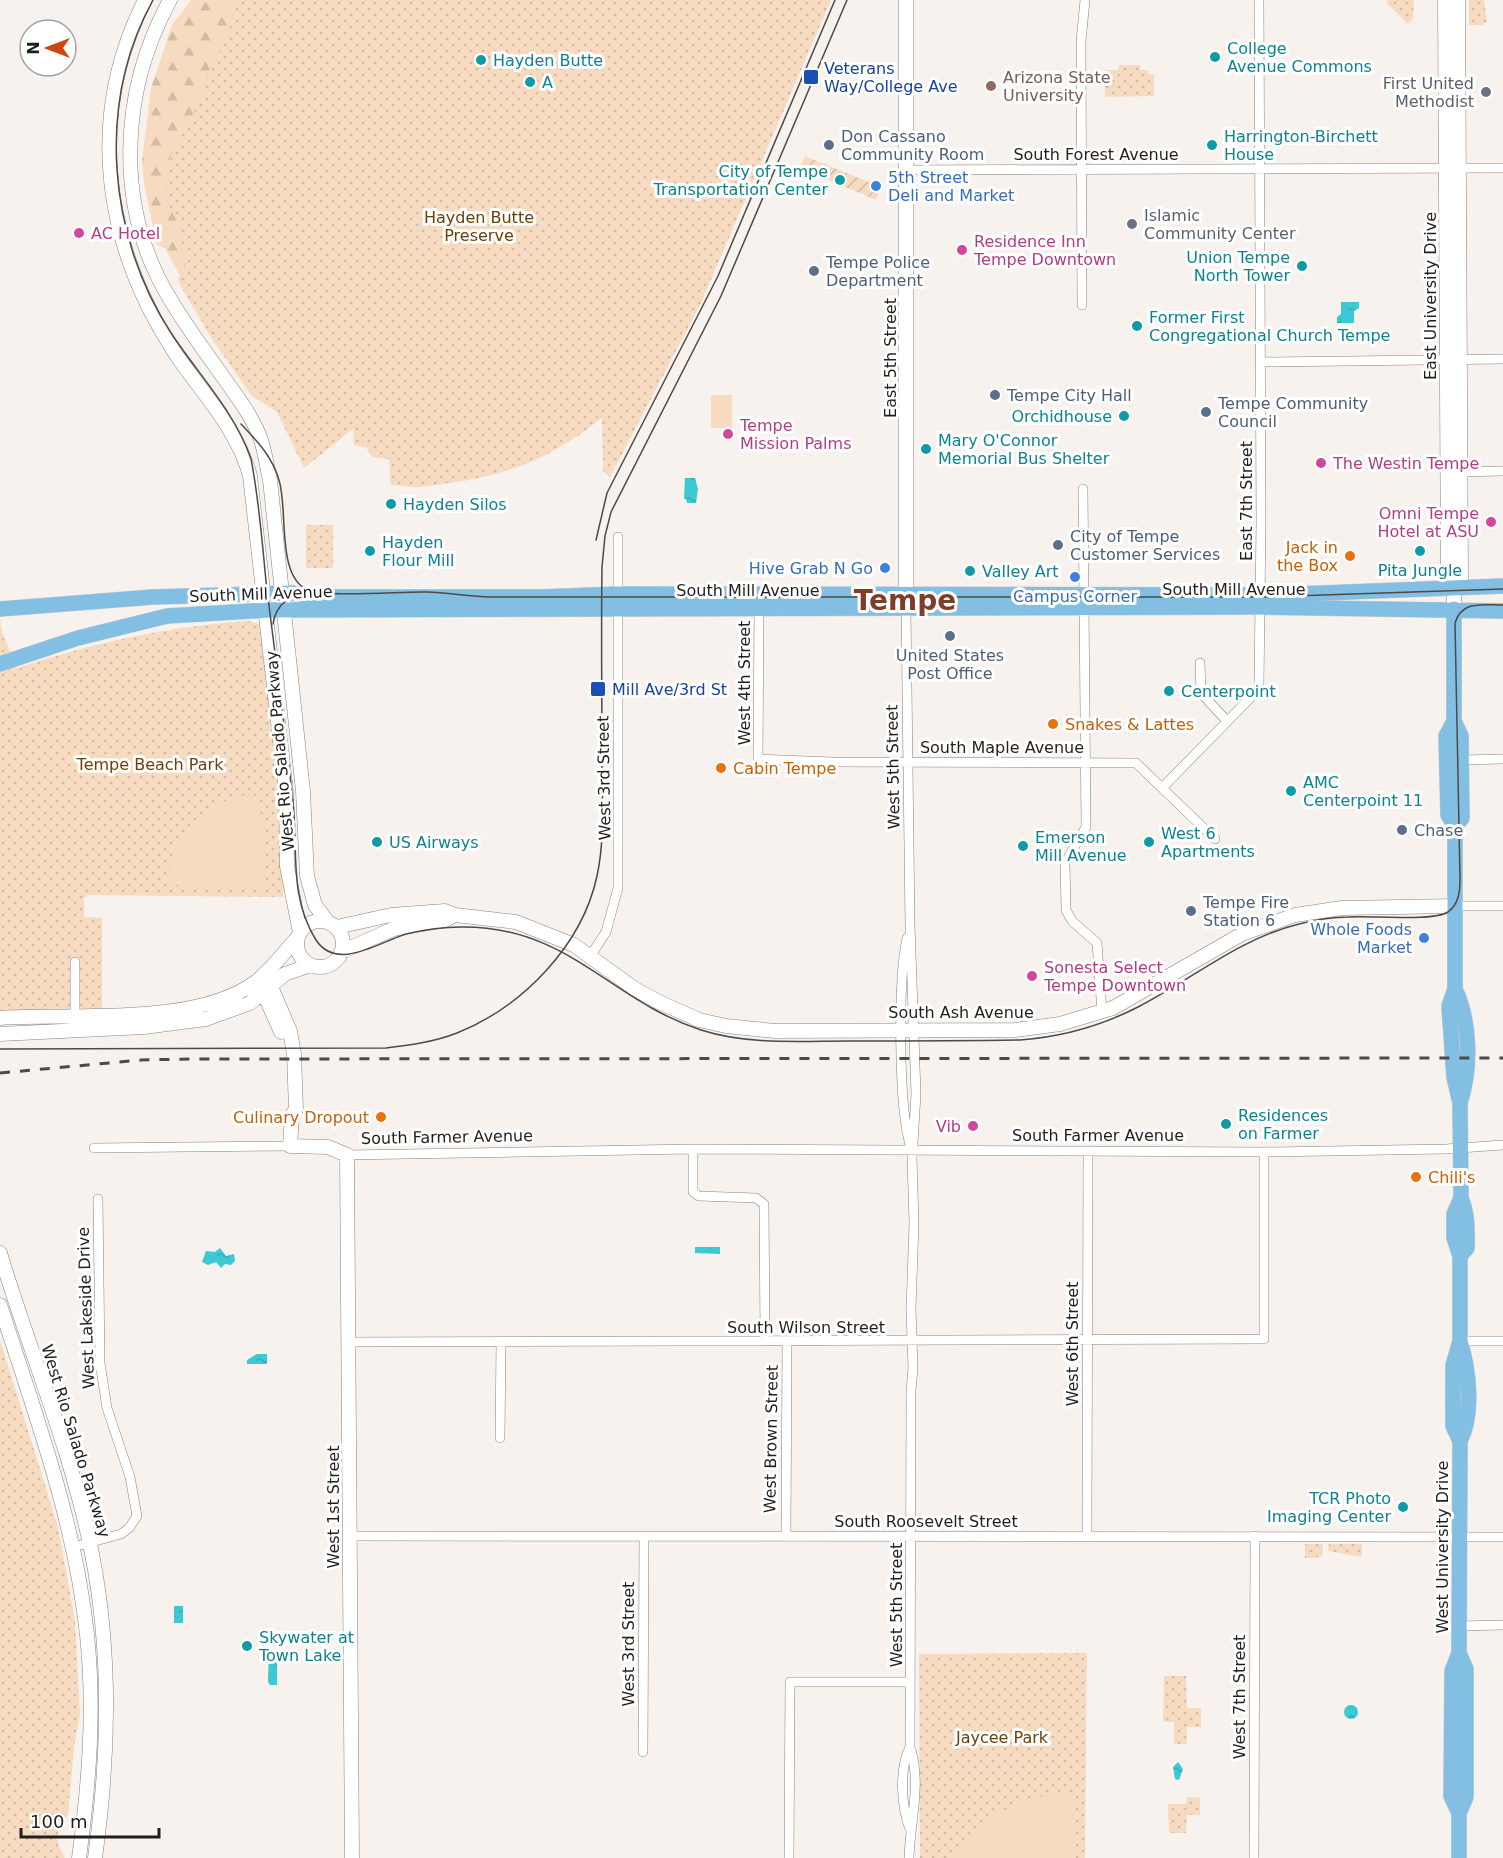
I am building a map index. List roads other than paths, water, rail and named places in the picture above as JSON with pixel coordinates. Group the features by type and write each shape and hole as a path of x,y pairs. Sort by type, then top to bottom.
{"main road":[{"path":"145,0 124,48 112,106 109,158 116,220 128,261 151,314 233,434 246,463 265,594 275,610"},
{"path":"161,0 155,12 134,94 130,170 136,209 144,241 169,298 246,409 262,441 270,480 281,593 275,610"},
{"path":"149,41 170,0"},
{"name":"East 5th Street","path":"906,0 906,601"},
{"name":"East University Drive","path":"1444,0 1452,168"},
{"name":"East University Drive","path":"1454,609 1454,589 1448,580 1453,360 1452,168 1458,0"},
{"name":"East University Drive","path":"1453,360 1460,472 1461,579 1454,589"},
{"name":"South Mill Avenue","path":"1261,601 1503,586"},
{"name":"South Mill Avenue","path":"0,609 153,597 281,593 309,597 618,600 759,608 906,601 1261,601 1503,611"},
{"path":"759,608 763,601 782,600 790,594"},
{"name":"South Mill Avenue","path":"0,664 103,630 167,616 275,610 790,594 906,601"},
{"name":"West University Drive","path":"1454,609 1454,721 1446,736 1448,815 1455,826 1455,989 1463,1006 1467,1058 1467,1080 1460,1103 1461,1198 1454,1214 1454,1238 1460,1256 1460,1341 1467,1362 1467,1428 1460,1441 1459,1626 1459,1653 1466,1669 1466,1797 1459,1813 1459,1858"},
{"name":"West Rio Salado Parkway","path":"275,610 278,716 286,792 287,866 296,939"},
{"name":"West Rio Salado Parkway","path":"275,610 301,771 308,885 315,905 332,924"},
{"path":"278,716 288,727 293,766 301,771"},
{"path":"1454,721 1461,736 1462,760 1462,818 1455,826"},
{"name":"South Ash Avenue","path":"332,924 391,915 445,911 455,915 495,918 532,927 563,939 591,955 635,989 699,1020 743,1029 775,1031 1041,1028 1102,1012 1138,996 1242,933 1275,921 1342,908 1455,906"},
{"name":"South Ash Avenue","path":"341,952 393,929 445,920 455,915"},
{"path":"0,1018 157,1013 198,1006 242,990 276,965 296,939 308,925 332,924 342,939 341,952 331,964 319,967 311,965 299,954 296,939"},
{"path":"276,965 275,970 262,984 267,991 286,1049 287,1109 292,1115 290,1146"},
{"path":"0,1034 187,1023 234,1010 267,991 290,971 311,965"},
{"name":"South Farmer Avenue","path":"290,1146 328,1148 347,1155"},
{"name":"West 1st Street","path":"347,1155 352,1858"},
{"name":"West Rio Salado Parkway","path":"0,1253 58,1431 90,1543 101,1620 106,1687 106,1753 95,1858"},
{"name":"West Rio Salado Parkway","path":"0,1305 52,1468 73,1547 87,1636 90,1700 88,1785 79,1858"}],"street":[{"path":"1082,305 1081,41 1085,0"},
{"name":"East 7th Street","path":"1259,0 1261,601"},
{"name":"South Forest Avenue","path":"905,170 1503,168"},
{"path":"1261,362 1503,360"},
{"path":"1460,472 1503,471"},
{"path":"1083,489 1086,827 1065,863 1065,910 1072,921 1097,943 1102,1012"},
{"name":"West 3rd Street","path":"591,955 606,932 618,888 618,537"},
{"name":"West 5th Street","path":"906,601 909,762 909,1029 916,1094 912,1150 912,1202 908,1224 912,1255 911,1342 908,1368 911,1391 910,1747 905,1757 904,1779 905,1817 910,1829 909,1858"},
{"path":"1163,787 1226,720 1256,692 1259,685 1261,601"},
{"name":"West 4th Street","path":"758,759 759,608"},
{"path":"1200,663 1201,693 1226,720"},
{"name":"South Maple Avenue","path":"758,759 811,759 833,762 1136,763 1215,839"},
{"path":"1462,760 1503,759"},
{"name":"South Ash Avenue","path":"1455,906 1503,906"},
{"path":"75,962 75,1030"},
{"name":"South Farmer Avenue","path":"347,1155 693,1149 1264,1152 1503,1145"},
{"name":"South Farmer Avenue","path":"94,1148 290,1146"},
{"path":"693,1149 693,1192 699,1196 756,1198 764,1204 765,1341"},
{"name":"West 6th Street","path":"1087,1536 1088,1152"},
{"name":"South Wilson Street","path":"349,1342 1264,1340 1264,1152"},
{"name":"West Lakeside Drive","path":"73,1547 121,1534 134,1521 137,1510 130,1477 107,1408 100,1363 98,1199"},
{"path":"501,1341 501,1438"},
{"name":"West Brown Street","path":"786,1537 788,1341"},
{"path":"1460,1341 1503,1341"},
{"name":"South Roosevelt Street","path":"349,1536 1503,1537"},
{"name":"West 7th Street","path":"1254,1858 1255,1536"},
{"name":"West 3rd Street","path":"643,1752 644,1537"},
{"path":"1459,1626 1503,1625"},
{"path":"789,1858 790,1682 910,1682"}],"water":[{"path":"1341,302 1359,302 1359,308 1354,311 1354,323 1337,323 1337,317 1341,314"},
{"path":"685,478 695,478 698,489 696,503 687,503 684,499"},
{"path":"695,1247 720,1247 720,1254 695,1253"},
{"path":"220,1248 226,1256 234,1254 235,1261 231,1265 225,1264 221,1268 216,1262 208,1265 202,1262 206,1251 215,1252"},
{"path":"257,1354 267,1354 267,1364 247,1364 247,1360"},
{"path":"174,1606 183,1606 183,1623 174,1623"},
{"path":"269,1650 277,1650 277,1685 270,1685 268,1682"},
{"path":"1351,1705 1356,1707 1358,1712 1356,1717 1351,1719 1346,1717 1344,1712 1346,1707"},
{"path":"1178,1762 1183,1769 1179,1780 1175,1779 1173,1767"}],"tram line":[{"path":"153,0 135,40 123,82 117,125 117,169 123,212 134,255 150,295 171,333 236,425 251,459 293,802 298,890 307,924 316,940 325,949 335,954 359,952 406,934 426,930 461,927 499,930 531,938 560,951 669,1017 719,1035 755,1040 1020,1040 1080,1030 1138,1007 1236,949 1277,931 1330,918 1429,917 1452,909 1460,888 1455,623 1458,616 1468,607 1503,605"},
{"path":"596,540 607,493 718,276 835,0"},
{"path":"0,1049 386,1048 422,1043 457,1033 481,1022 504,1007 546,971 563,950 589,902 597,876 601,848 602,567 605,536 611,512 721,296 847,0"},
{"path":"241,424 263,449 276,471 282,492 287,554 296,580 304,588 327,593 427,592 491,597 1261,597 1503,589"},
{"path":"273,624 278,610 286,601 298,595 313,593"}],"railway":[{"path":"0,1073 141,1060 190,1059 1503,1058"}],"place":[{"name":"College Avenue Commons","path":"1215,57"},
{"name":"Hayden Butte","path":"481,60"},
{"name":"Veterans Way/College Ave","path":"811,77"},
{"name":"A","path":"530,82"},
{"name":"Arizona State University","path":"991,86"},
{"name":"First United Methodist","path":"1486,92"},
{"name":"Don Cassano Community Room","path":"829,145"},
{"name":"Harrington-Birchett House","path":"1212,145"},
{"name":"City of Tempe Transportation Center","path":"840,180"},
{"name":"5th Street Deli and Market","path":"876,186"},
{"name":"Islamic Community Center","path":"1132,224"},
{"name":"AC Hotel","path":"79,233"},
{"name":"Residence Inn Tempe Downtown","path":"962,250"},
{"name":"Union Tempe North Tower","path":"1302,266"},
{"name":"Tempe Police Department","path":"814,271"},
{"name":"Former First Congregational Church Tempe","path":"1137,326"},
{"name":"Tempe City Hall","path":"995,395"},
{"name":"Tempe Community Council","path":"1206,412"},
{"name":"Orchidhouse","path":"1124,416"},
{"name":"Tempe Mission Palms","path":"728,434"},
{"name":"Mary O'Connor Memorial Bus Shelter","path":"926,449"},
{"name":"The Westin Tempe","path":"1321,463"},
{"name":"Hayden Silos","path":"391,504"},
{"name":"Omni Tempe Hotel at ASU","path":"1491,522"},
{"name":"City of Tempe Customer Services","path":"1058,545"},
{"name":"Hayden Flour Mill","path":"370,551"},
{"name":"Pita Jungle","path":"1420,551"},
{"name":"Jack in the Box","path":"1350,556"},
{"name":"Hive Grab N Go","path":"885,568"},
{"name":"Valley Art","path":"970,571"},
{"name":"Campus Corner","path":"1075,577"},
{"name":"United States Post Office","path":"950,636"},
{"name":"Mill Ave/3rd St","path":"598,689"},
{"name":"Centerpoint","path":"1169,691"},
{"name":"Snakes & Lattes","path":"1053,724"},
{"name":"Cabin Tempe","path":"721,768"},
{"name":"AMC Centerpoint 11","path":"1291,791"},
{"name":"Chase","path":"1402,830"},
{"name":"US Airways","path":"377,842"},
{"name":"West 6 Apartments","path":"1149,842"},
{"name":"Emerson Mill Avenue","path":"1023,846"},
{"name":"Tempe Fire Station 6","path":"1191,911"},
{"name":"Whole Foods Market","path":"1424,938"},
{"name":"Sonesta Select Tempe Downtown","path":"1032,976"},
{"name":"Culinary Dropout","path":"381,1117"},
{"name":"Residences on Farmer","path":"1226,1124"},
{"name":"Vib","path":"973,1126"},
{"name":"Chili's","path":"1416,1177"},
{"name":"TCR Photo Imaging Center","path":"1403,1507"},
{"name":"Skywater at Town Lake","path":"247,1646"}],"district":[{"name":"Tempe","path":"905,600"}],"park label":[{"name":"Hayden Butte Preserve","path":"479,226"},
{"name":"Tempe Beach Park","path":"150,764"},
{"name":"Jaycee Park","path":"1002,1737"}]}
